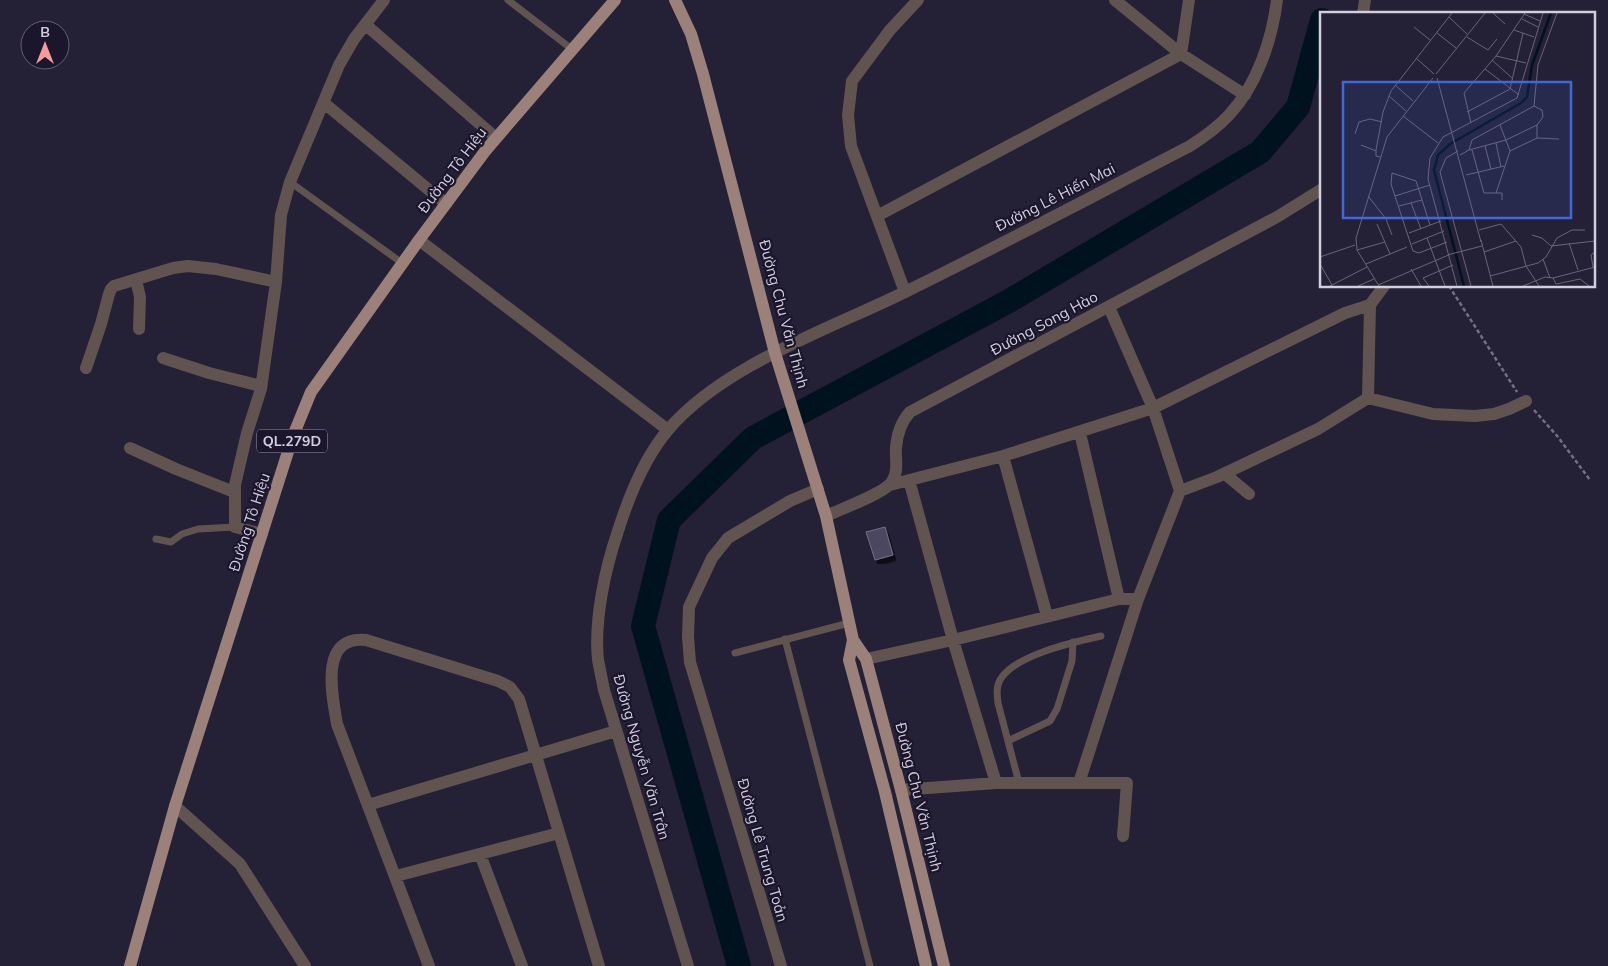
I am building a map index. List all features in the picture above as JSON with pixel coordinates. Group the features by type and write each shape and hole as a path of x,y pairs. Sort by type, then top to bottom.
{"main road":[{"name":"Đường Tô Hiệu","path":"130,966 175,806 293,436 311,392 419,240 496,138 615,0"},
{"name":"Đường Chu Văn Thịnh","path":"675,0 691,34 703,74 775,353 826,516 852,640 849,660 885,792 926,966"},
{"name":"Đường Chu Văn Thịnh","path":"852,640 866,659 901,790 944,966"}],"street":[{"path":"262,534 235,527 234,492 247,433 261,386 276,282 281,215 290,182 339,65 354,40 384,0"},
{"path":"905,292 851,146 848,115 852,81 890,30 918,0"},
{"path":"1115,0 1181,54 1244,94"},
{"path":"1181,54 1189,0"},
{"name":"Đường Lê Hiến Mai","path":"775,353 905,292 1190,146 1210,132 1229,115 1244,94 1262,61 1277,0"},
{"path":"366,26 496,138"},
{"path":"877,216 1181,54"},
{"path":"324,103 446,204"},
{"name":"Đường Song Hào","path":"890,484 895,476 897,465 896,448 899,430 904,418 910,412 1277,217 1320,190"},
{"path":"419,240 668,430"},
{"path":"86,368 111,289 119,284 173,268 188,266 216,269 276,282"},
{"path":"136,280 140,297 139,329"},
{"path":"1368,398 1370,305 1383,288"},
{"path":"826,516 881,491 890,484 1002,456 1080,433 1153,408 1345,313 1370,305"},
{"path":"1079,783 1138,598 1180,491 1153,408 1109,307"},
{"name":"Đường Nguyễn Văn Trân","path":"688,966 604,690 598,659 600,609 614,542 625,510 647,461 668,430 708,393 775,353"},
{"path":"163,358 209,373 261,386"},
{"path":"1180,491 1224,474 1318,429 1368,398 1433,414 1475,416 1494,414 1526,401"},
{"path":"1080,433 1119,599"},
{"path":"130,448 234,492"},
{"path":"1002,456 1047,616"},
{"path":"1224,474 1249,494"},
{"path":"909,480 953,640 996,783"},
{"name":"Đường Lê Trung Toản","path":"781,966 690,662 688,637 689,606 712,558 728,538 790,501 818,490"},
{"path":"866,659 953,640 1119,599 1138,598"},
{"path":"430,966 337,724 331,677 334,658 339,648 346,642 355,639 366,640 498,681 510,687 519,699 600,966"},
{"path":"368,805 616,731"},
{"path":"901,790 996,783 1127,783 1123,836"},
{"path":"175,806 240,864 305,966"},
{"path":"396,876 559,833"},
{"path":"480,854 522,966"}],"lane":[{"path":"508,0 573,50"},
{"path":"290,182 402,264"},
{"path":"156,538 171,542 182,534 198,529 235,527"},
{"path":"735,653 848,623"},
{"path":"1019,783 996,693 999,680 1008,668 1042,652 1073,642 1101,636"},
{"path":"785,640 870,966"},
{"path":"1008,742 1050,721 1057,709 1072,661 1073,642"}],"path":[{"path":"1450,288 1520,397 1526,401 1558,437 1590,480"}],"building":[{"path":"885,527 893,555 875,560 866,532"}],"waterway":[{"path":"739,966 643,626 669,520 753,438 1009,301 1260,152 1298,107 1320,27"}]}
